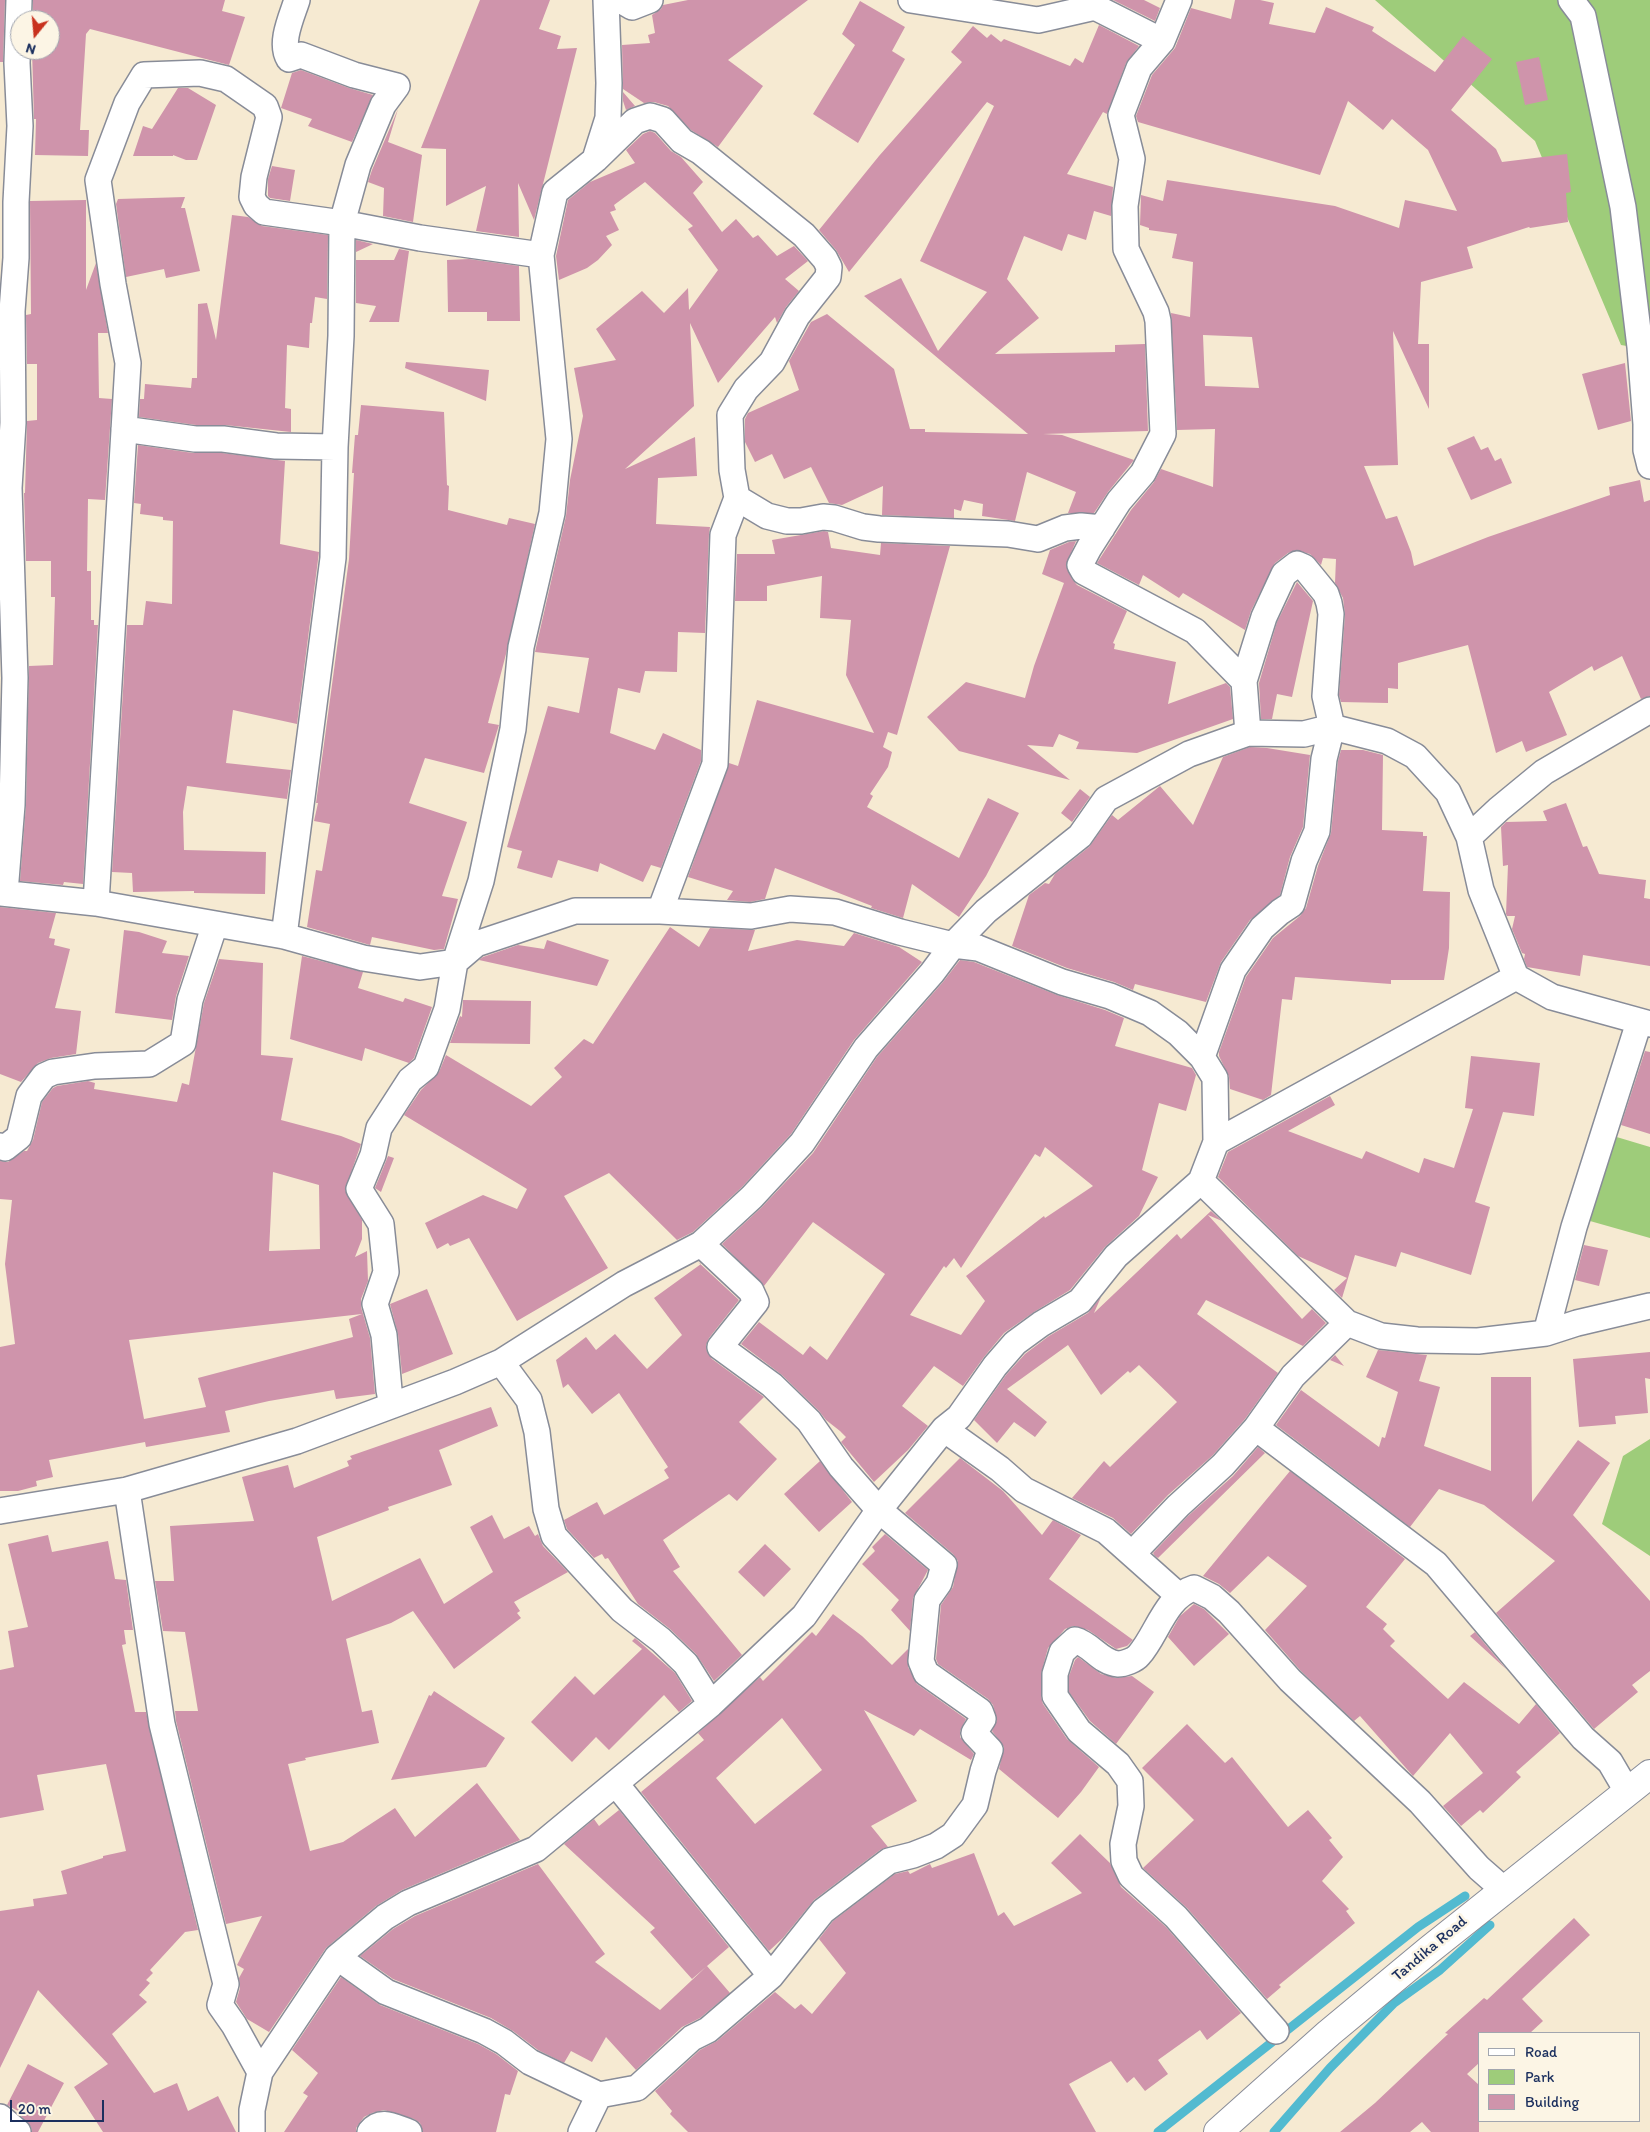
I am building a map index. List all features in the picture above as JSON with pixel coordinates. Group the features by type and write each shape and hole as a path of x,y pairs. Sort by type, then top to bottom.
{"street":[{"path":"19,0 17,63 10,126 16,202 16,258 12,311 13,423 9,488 15,678 12,805 2,893 96,903 284,936 363,958 420,967 455,962 476,944 575,911 660,910 751,916 790,909 835,912 900,932 953,945 978,948 1062,982 1110,996 1150,1013 1178,1033 1202,1057 1215,1078 1216,1142 1201,1181 1116,1256 1080,1302 1040,1324 1015,1343 995,1366 959,1418 944,1429 879,1510 804,1616 712,1704 536,1849 408,1904 385,1917 337,1957 260,2072 252,2110 252,2132"},
{"path":"284,936 333,558 335,447 341,336 342,223 358,165 383,105 397,86 354,75 301,56 289,59 286,55 287,39 297,0"},
{"path":"596,158 608,118 609,83 606,0"},
{"path":"620,0 632,7 650,0"},
{"path":"911,0 1038,20 1095,7 1162,41"},
{"path":"1179,0 1162,41 1139,68 1121,115 1132,159 1125,206 1126,249 1156,312 1158,321 1163,434 1143,473 1119,501 1080,566 1082,570 1195,631 1244,681"},
{"path":"1571,0 1583,16 1623,207 1645,350"},
{"path":"96,903 102,835 104,735 116,586 128,363 113,284 98,180 127,103 144,75 200,73 226,80 264,106 269,117 254,177 252,197 256,205 264,212 342,223 420,238 542,255"},
{"path":"392,1405 384,1335 375,1304 386,1272 381,1224 360,1189 372,1156 379,1128 410,1080 426,1068 448,1009 455,962 481,881 513,729 521,647 552,513 559,439 542,255 555,192 596,158 635,121 650,116 663,120 682,141 701,152 804,235 825,259 829,267 828,277 797,316 772,362 746,389 730,415 732,470 737,498 723,535 715,764 660,910"},
{"path":"1650,291 1645,350 1646,450 1650,466"},
{"path":"124,429 276,446 335,447"},
{"path":"737,498 767,516 787,521 801,521 823,517 834,518 863,527 880,529 1008,534 1038,539 1064,528 1081,526 1102,528"},
{"path":"1202,1057 1233,970 1262,928 1292,904 1304,861 1316,831 1324,759 1332,728 1325,696 1330,624 1329,603 1326,594 1304,566 1296,564 1284,574 1264,617 1244,681 1248,733"},
{"path":"1469,837 1499,809 1544,772 1650,710"},
{"path":"0,1511 127,1490 297,1440 392,1405 500,1362 624,1284 702,1244 752,1197 802,1143 866,1048 932,973 953,945 986,911 1080,836 1106,799 1189,754 1248,733 1304,734 1332,728 1387,741 1414,756 1448,792 1469,837 1481,890 1516,976 1552,997 1645,1023 1574,1227 1546,1333"},
{"path":"0,1146 5,1148 19,1137 29,1096 44,1076 53,1072 95,1066 149,1064 183,1043 190,1000 215,924"},
{"path":"1216,1142 1516,976"},
{"path":"1201,1181 1347,1323 1381,1336 1417,1340 1478,1341 1546,1333 1577,1323 1650,1306"},
{"path":"337,1957 386,1992 484,2030 504,2042 530,2062 600,2095 636,2088 692,2038 708,2030 771,1976 823,1911 889,1861 928,1849 953,1835 975,1806 990,1750 974,1733 983,1719 980,1711 926,1673 920,1661 928,1600 939,1583 944,1565 879,1510 841,1467 809,1421 772,1385 720,1347 756,1302 751,1291 702,1244"},
{"path":"1132,1553 1178,1506 1224,1465 1256,1428 1293,1376 1347,1323"},
{"path":"500,1362 529,1400 537,1432 546,1510 554,1536 622,1610 661,1640 686,1664 712,1704"},
{"path":"1256,1428 1436,1564 1583,1738 1610,1762 1627,1791"},
{"path":"944,1429 1000,1469 1024,1490 1106,1531 1178,1596"},
{"path":"127,1490 162,1724 226,1984 220,2005 234,2025 260,2072"},
{"path":"1276,2031 1176,1917 1131,1876 1124,1861 1123,1844 1131,1806 1130,1781 1118,1764 1079,1731 1055,1696 1056,1674 1062,1652 1071,1642 1075,1640 1084,1642 1109,1662 1120,1664 1128,1662 1138,1656 1154,1629 1178,1596 1185,1590 1194,1588 1212,1597 1229,1612 1290,1680 1413,1795 1479,1868 1504,1889"},
{"name":"Tandika Road","path":"1218,2132 1329,2033 1504,1889 1650,1774"},
{"path":"616,1784 771,1976"},
{"path":"581,2132 600,2095"},
{"path":"0,2117 18,2132"},
{"path":"370,2132 375,2125 380,2124 409,2132"}],"green space":[{"path":"1375,0 1650,0 1650,350 1621,345 1535,141"},
{"path":"1610,1135 1650,1147 1650,1238 1590,1221"},
{"path":"1650,1439 1650,1556 1602,1524 1623,1456"}],"building":[{"path":"0,0 5,0 3,62 0,62"},
{"path":"33,0 225,0 222,11 245,17 229,65 90,29 86,34 80,130 89,130 88,156 35,155 36,119 34,119 32,60 60,60 60,10 33,10"},
{"path":"480,0 550,0 539,29 561,36 557,49 577,48 534,220 518,183 519,237 476,231 486,186 446,206 446,149 421,148"},
{"path":"688,0 808,0 728,60 763,86 718,147 691,130 668,106 654,102 644,103 623,89 622,45 650,43 648,35 655,33 652,15 661,9 663,5"},
{"path":"1113,0 1144,0 1160,8 1155,21"},
{"path":"1235,0 1260,0 1274,3 1269,24 1315,33 1326,7 1374,27 1372,31 1435,72 1463,36 1492,59 1451,110 1496,149 1502,162 1567,154 1571,192 1566,193 1568,222 1529,227 1467,247 1473,268 1421,282 1418,344 1429,344 1429,409 1393,331 1398,465 1364,466 1386,519 1397,516 1411,552 1414,566 1488,537 1610,495 1609,487 1640,480 1644,502 1650,500 1650,696 1641,699 1622,656 1594,671 1592,666 1549,692 1567,735 1526,752 1522,741 1496,753 1468,645 1398,663 1398,689 1388,688 1388,703 1341,702 1339,695 1345,615 1343,598 1335,583 1336,559 1323,558 1321,565 1310,554 1296,550 1288,553 1275,563 1251,611 1245,630 1183,593 1179,598 1143,575 1139,585 1097,563 1131,510 1154,482 1161,469 1213,487 1215,429 1177,430 1171,313 1190,317 1193,262 1172,258 1177,234 1149,230 1149,228 1140,225 1141,195 1163,201 1167,180 1335,206 1399,228 1405,200 1457,211 1428,150 1392,119 1383,130 1348,101 1320,175 1138,122 1136,116 1152,75 1175,48 1191,8 1231,19","holes":["1203,335 1252,337 1259,388 1205,386"]},
{"path":"860,1 905,27 892,51 905,59 858,143 813,114 855,45 842,34"},
{"path":"1099,25 1139,46 1126,63 1107,114 1103,112 1067,174 1113,187 1111,216 1094,211 1086,240 1068,234 1062,251 1024,236 1007,279 1039,318 995,354 1115,352 1115,345 1145,344 1148,431 1043,434 1062,435 1134,460 1094,513 1068,513 1076,492 1027,472 1015,521 982,516 983,504 964,500 961,511 954,509 954,518 882,515 883,486 842,505 829,503 811,467 784,479 772,454 755,462 745,442 745,419 748,413 799,390 789,361 811,322 827,314 894,369 910,429 925,429 925,432 1028,434 864,296 901,278 938,351 987,292 920,261 994,106 987,102 849,272 836,250 819,230 879,156 962,62 951,52 973,26 987,38 991,34 1001,42 1004,39 1070,66 1075,58 1083,63"},
{"path":"1539,57 1548,100 1525,105 1516,62"},
{"path":"301,70 373,95 352,142 308,126 312,119 281,108 292,73"},
{"path":"178,88 188,88 216,105 197,160 186,160 173,155 133,156 143,126 152,129"},
{"path":"623,92 635,106 626,110"},
{"path":"398,109 388,142 422,155 413,222 383,216 384,188 368,182"},
{"path":"650,131 655,133 671,151 681,157 703,182 693,193 722,232 736,219 753,238 758,235 777,256 794,246 808,261 785,279 799,291 786,307 777,323 775,317 718,383 690,323 694,406 625,469 695,437 697,476 658,478 656,524 710,527 705,633 678,632 677,672 645,671 640,693 618,688 610,733 655,750 663,733 701,750 701,761 661,868 651,865 643,882 600,863 598,872 558,860 552,878 517,868 522,851 507,847 548,706 579,713 589,658 535,652 566,516 570,480 583,416 574,368 616,360 596,329 642,291 664,313 688,288 689,310 718,270 688,229 693,226 645,182 614,205 616,210 610,212 619,230 606,236 612,245 598,260 587,268 559,280 556,256 568,200 590,182 635,163 626,150 643,134"},
{"path":"272,166 295,170 290,201 270,198 268,196 268,179"},
{"path":"185,197 181,208 185,208 200,271 166,278 164,269 126,277 116,204 118,199"},
{"path":"86,200 86,290 96,263 108,333 98,333 99,398 112,399 105,500 88,499 87,571 91,571 91,620 94,620 94,625 98,625 83,884 64,882 63,885 20,881 26,805 29,666 53,665 55,597 51,597 51,561 26,561 24,493 27,421 37,420 37,364 27,364 26,315 31,314 30,201"},
{"path":"232,215 248,217 262,226 328,235 327,299 315,297 312,323 310,323 309,348 287,345 285,408 291,409 291,432 225,425 196,425 139,417 140,399 144,399 145,384 191,388 192,378 197,378 198,304 207,303 216,340"},
{"path":"356,240 373,244 356,252"},
{"path":"399,249 409,251 399,322 369,322 376,306 356,303 356,260 394,260"},
{"path":"469,259 519,266 520,321 487,321 487,312 448,312 447,260"},
{"path":"406,362 489,370 486,401 405,368"},
{"path":"1625,363 1631,421 1598,430 1582,374"},
{"path":"361,405 444,412 447,485 449,486 448,510 507,525 509,518 535,524 506,654 488,723 499,725 484,773 425,758 409,803 467,822 442,896 458,899 444,949 434,950 372,937 370,945 307,927 316,870 322,871 330,824 314,821 318,803 316,803 349,559 354,473 352,473 355,435 358,435"},
{"path":"1474,436 1481,450 1488,447 1495,461 1501,458 1512,483 1471,500 1447,448"},
{"path":"138,445 193,453 222,453 285,461 280,544 319,552 297,724 233,710 226,763 291,770 287,799 187,786 183,812 184,850 266,852 265,894 194,893 194,891 133,892 132,873 112,872 127,625 143,625 146,601 172,604 173,521 163,520 163,517 140,514 141,504 134,503"},
{"path":"824,531 828,532 831,548 880,555 881,543 950,546 897,735 888,732 883,747 892,752 888,767 870,794 873,796 867,807 959,858 988,798 1019,813 986,876 959,917 912,884 903,918 871,908 872,906 775,868 765,899 750,902 727,900 733,891 688,877 729,763 738,766 757,700 874,733 846,675 851,620 820,618 822,576 767,586 767,601 735,601 737,554 775,554 772,540"},
{"path":"1076,541 1066,565 1072,579 1077,585 1127,611 1113,643 1115,644 1114,649 1176,662 1168,704 1226,683 1230,687 1233,719 1137,753 1076,749 1079,742 1059,734 1053,747 1027,745 1070,780 959,751 927,717 966,682 1025,698 1034,666 1064,583 1042,574 1050,550"},
{"path":"1297,582 1313,601 1292,697 1277,694 1272,719 1261,719 1259,683 1277,622"},
{"path":"1250,747 1310,755 1303,827 1290,857 1280,895 1250,920 1221,962 1206,1002 1135,984 1133,990 1114,982 1067,968 1012,946 1029,895 1045,883 1049,884 1055,874 1089,847 1112,815 1118,820 1160,786 1193,825 1223,757"},
{"path":"1341,750 1363,750 1383,755 1382,830 1423,832 1423,836 1427,836 1423,891 1450,892 1449,948 1444,980 1391,980 1391,984 1295,977 1292,1000 1282,999 1271,1095 1263,1100 1230,1089 1229,1077 1219,1052 1246,977 1273,938 1300,916 1306,908 1318,866 1331,833 1338,761"},
{"path":"1080,789 1090,797 1072,822 1061,813"},
{"path":"1566,803 1583,847 1587,846 1599,874 1646,880 1644,898 1650,899 1650,966 1583,955 1580,976 1527,967 1524,959 1525,954 1522,953 1512,929 1515,916 1507,916 1506,914 1508,865 1503,866 1501,827 1506,822 1547,821 1543,811"},
{"path":"0,907 56,913 49,938 55,939 54,945 70,949 55,1008 81,1011 76,1054 51,1058 38,1063 21,1082 0,1074"},
{"path":"670,927 699,947 710,928 755,930 748,951 797,940 844,946 854,933 899,947 922,962 854,1040 791,1134 742,1187 693,1232 677,1240 609,1173 564,1196 608,1268 517,1321 469,1238 450,1246 448,1243 437,1249 425,1223 483,1195 517,1209 527,1189 404,1115 421,1090 439,1072 446,1055 531,1106 562,1077 554,1068 584,1039 593,1044"},
{"path":"124,930 139,932 167,941 162,953 189,956 176,996 172,1020 115,1013"},
{"path":"547,940 609,960 597,986 479,960 518,945 544,949"},
{"path":"302,956 363,972 358,988 403,1002 405,998 432,1007 414,1058 409,1063 365,1048 362,1061 290,1039"},
{"path":"219,959 263,963 261,1055 293,1058 281,1120 341,1136 361,1144 345,1190 362,1220 362,1239 355,1257 367,1251 368,1281 361,1299 361,1307 370,1338 375,1394 336,1399 334,1390 225,1411 230,1432 146,1447 145,1442 49,1460 53,1477 36,1481 37,1486 18,1491 0,1491 0,1347 15,1344 5,1264 12,1200 0,1199 0,1161 8,1162 24,1151 27,1151 33,1140 42,1102 53,1088 57,1086 88,1081 95,1083 94,1089 177,1102 182,1083 189,1085 204,1003","holes":["273,1172 319,1185 320,1249 269,1251","362,1314 349,1319 353,1337 198,1378 206,1407 144,1419 129,1340"]},
{"path":"960,960 974,962 1057,995 1105,1010 1124,1018 1115,1046 1192,1068 1196,1075 1186,1111 1159,1103 1142,1170 1158,1177 1139,1216 1105,1247 1070,1290 1004,1333 963,1386 934,1366 902,1406 928,1426 908,1450 874,1482 841,1442 846,1437 826,1420 782,1375 741,1344 759,1322 803,1355 810,1346 827,1360 885,1274 813,1222 764,1286 722,1244 762,1207 813,1153 877,1057","holes":["1045,1147 1093,1186 1045,1218 1044,1216 966,1276 985,1301 961,1335 910,1315 944,1266 946,1268 954,1258 961,1268 1035,1154 1040,1157"]},
{"path":"463,1000 531,1001 530,1044 450,1043 460,1016 462,1017"},
{"path":"1645,1051 1650,1052 1650,1134 1621,1125"},
{"path":"1471,1056 1540,1063 1534,1116 1503,1112 1475,1202 1490,1207 1471,1275 1401,1252 1396,1267 1355,1255 1342,1298 1334,1290 1347,1278 1298,1256 1218,1177 1228,1152 1330,1096 1335,1105 1288,1131 1362,1159 1366,1151 1419,1173 1424,1158 1454,1168 1473,1109 1465,1108"},
{"path":"388,1156 394,1158 381,1192 375,1188"},
{"path":"1211,1211 1222,1221 1208,1215 1302,1319 1312,1309 1326,1323 1303,1346 1206,1300 1197,1314 1278,1373 1245,1419 1213,1455 1168,1495 1131,1534 1113,1518 1072,1498 1104,1461 1110,1467 1177,1402 1139,1365 1130,1373 1128,1371 1101,1395 1068,1345 1007,1389 1047,1422 1035,1437 1014,1422 997,1443 974,1420 1006,1375 1025,1354 1049,1336 1088,1313 1101,1297 1094,1313 1177,1234 1181,1239"},
{"path":"1584,1245 1608,1250 1599,1286 1575,1280"},
{"path":"701,1264 739,1300 709,1338 706,1345 707,1352 712,1359 764,1397 739,1422 777,1459 737,1501 729,1494 663,1540 680,1567 673,1571 742,1655 714,1681 696,1654 670,1629 638,1604 608,1558 605,1559 602,1554 594,1558 567,1529 564,1520 597,1502 604,1515 669,1478 664,1470 668,1467 619,1393 592,1414 568,1384 563,1388 556,1360 586,1337 596,1350 615,1334 647,1369 682,1335 654,1298"},
{"path":"427,1289 453,1354 402,1374 398,1334 390,1304"},
{"path":"1378,1350 1427,1355 1419,1381 1440,1387 1424,1446 1491,1471 1491,1377 1531,1377 1532,1502 1578,1440 1610,1463 1573,1515 1650,1601 1650,1671 1632,1685 1638,1692 1594,1729 1496,1613 1555,1561 1484,1505 1439,1489 1410,1527 1276,1425 1301,1390 1379,1447 1382,1437 1385,1438 1398,1392 1366,1377"},
{"path":"1650,1352 1650,1379 1645,1378 1648,1413 1615,1416 1616,1424 1579,1427 1573,1359"},
{"path":"1335,1355 1344,1366 1330,1360"},
{"path":"491,1407 498,1426 439,1450 452,1485 388,1507 389,1510 317,1537 332,1601 420,1558 444,1604 493,1572 470,1527 492,1515 504,1539 529,1526 535,1536 538,1534 543,1546 568,1572 514,1602 520,1611 517,1613 521,1618 454,1669 413,1611 391,1623 346,1639 362,1712 372,1710 379,1743 305,1758 306,1760 288,1764 310,1851 343,1842 395,1808 415,1837 477,1783 520,1840 402,1890 376,1906 326,1948 269,2032 247,2019 236,2002 240,1988 239,1978 244,1969 237,1965 262,1916 226,1924 176,1721 175,1711 198,1711 185,1632 163,1631 155,1581 174,1581 170,1526 254,1521 242,1477 288,1465 294,1488 349,1466 347,1461 352,1459 350,1456"},
{"path":"1258,1447 1265,1453 1158,1558 1155,1556 1153,1553 1188,1516 1233,1476"},
{"path":"960,1458 1003,1491 1042,1535 1053,1520 1081,1535 1049,1579 1133,1640 1127,1646 1116,1649 1088,1630 1073,1626 1065,1629 1048,1648 1041,1674 1043,1704 1067,1739 1099,1767 1081,1792 1058,1818 999,1769 1004,1747 992,1731 997,1720 993,1705 988,1699 938,1664 936,1659 941,1605 953,1587 958,1561 953,1554 905,1513"},
{"path":"820,1461 852,1502 819,1532 784,1494"},
{"path":"1290,1471 1405,1559 1366,1607 1387,1624 1383,1629 1395,1641 1390,1646 1448,1699 1464,1682 1519,1724 1536,1704 1560,1733 1516,1772 1521,1777 1483,1813 1480,1810 1461,1826 1443,1806 1483,1773 1450,1733 1413,1776 1360,1716 1354,1721 1300,1670 1265,1630 1307,1586 1268,1556 1230,1593 1219,1584 1203,1576"},
{"path":"885,1534 928,1570 913,1598 910,1631 891,1610 899,1600 862,1564 875,1551 872,1547"},
{"path":"48,1535 52,1552 108,1541 115,1579 126,1580 133,1630 124,1630 126,1644 122,1645 135,1712 146,1712 198,1930 185,1932 150,1970 153,1973 146,1980 150,1983 139,1995 147,2002 112,2034 154,2093 177,2083 188,2111 218,2096 236,2132 103,2132 74,2087 108,2064 38,1990 0,2068 0,1911 34,1906 33,1899 67,1894 61,1871 103,1858 103,1856 126,1851 106,1764 37,1775 44,1810 0,1818 0,1670 14,1667 8,1631 28,1627 8,1544"},
{"path":"765,1544 791,1569 764,1597 738,1572"},
{"path":"1194,1604 1204,1609 1229,1634 1194,1666 1168,1637 1180,1616"},
{"path":"833,1614 862,1636 892,1665 908,1649 908,1667 917,1684 966,1719 960,1731 960,1737 974,1754 971,1760 920,1729 914,1736 864,1710 917,1801 871,1826 888,1847 880,1850 814,1900 783,1938 769,1951 641,1792 704,1740 698,1733 760,1677 763,1681 812,1632 816,1636","holes":["782,1718 822,1770 755,1824 716,1778"]},
{"path":"1475,1632 1506,1669 1470,1636"},
{"path":"635,1638 675,1673 692,1701 679,1712 664,1695 609,1750 596,1737 572,1762 531,1722 575,1676 594,1695 642,1649 632,1641"},
{"path":"1078,1657 1101,1674 1116,1678 1132,1676 1154,1692 1116,1744 1090,1721 1069,1692 1069,1676"},
{"path":"434,1691 505,1738 486,1767 391,1780 429,1695 431,1696"},
{"path":"1187,1724 1225,1763 1232,1757 1288,1827 1308,1810 1332,1838 1329,1840 1343,1857 1322,1881 1349,1909 1346,1911 1355,1923 1279,1985 1281,1987 1267,1999 1187,1908 1143,1868 1194,1820 1142,1768"},
{"path":"619,1810 729,1947 692,1979 650,1932 655,1928 564,1844 594,1819 599,1826"},
{"path":"1080,1834 1110,1863 1121,1887 1166,1927 1241,2013 1207,2040 1200,2030 1158,2060 1168,2074 1145,2091 1134,2077 1127,2083 1111,2061 1069,2084 1096,2132 688,2132 670,2114 672,2111 655,2091 700,2050 717,2041 775,1992 795,2009 801,2004 812,2014 846,1973 819,1939 833,1921 895,1874 908,1871 910,1874 930,1864 932,1868 974,1853 998,1916 1004,1912 1014,1926 1082,1893 1051,1863"},
{"path":"538,1864 605,1954 595,1962 660,2010 707,1966 730,1993 700,2018 682,2027 636,2070 606,2037 592,2062 571,2051 564,2063 538,2050 513,2031 491,2018 393,1979 360,1956 393,1929 415,1916"},
{"path":"1574,1918 1590,1935 1522,1999 1543,2021 1531,2032 1478,2032 1478,2064 1467,2074 1478,2084 1479,2132 1431,2132 1422,2122 1410,2132 1340,2132 1375,2103 1448,2034 1445,2033 1484,1998 1487,2000"},
{"path":"341,1977 380,2005 478,2044 496,2054 518,2071 510,2095 505,2094 496,2132 423,2132 420,2123 414,2119 384,2110 364,2117 356,2128 356,2132 284,2132 308,2096 303,2093 318,2073 292,2050"},
{"path":"28,2064 64,2083 38,2132 32,2132 31,2127 20,2115 22,2113 7,2105"}],"waterway":[{"path":"1158,2132 1418,1927 1465,1896"},
{"path":"1274,2132 1330,2068 1394,2003 1440,1970 1490,1925"}]}
